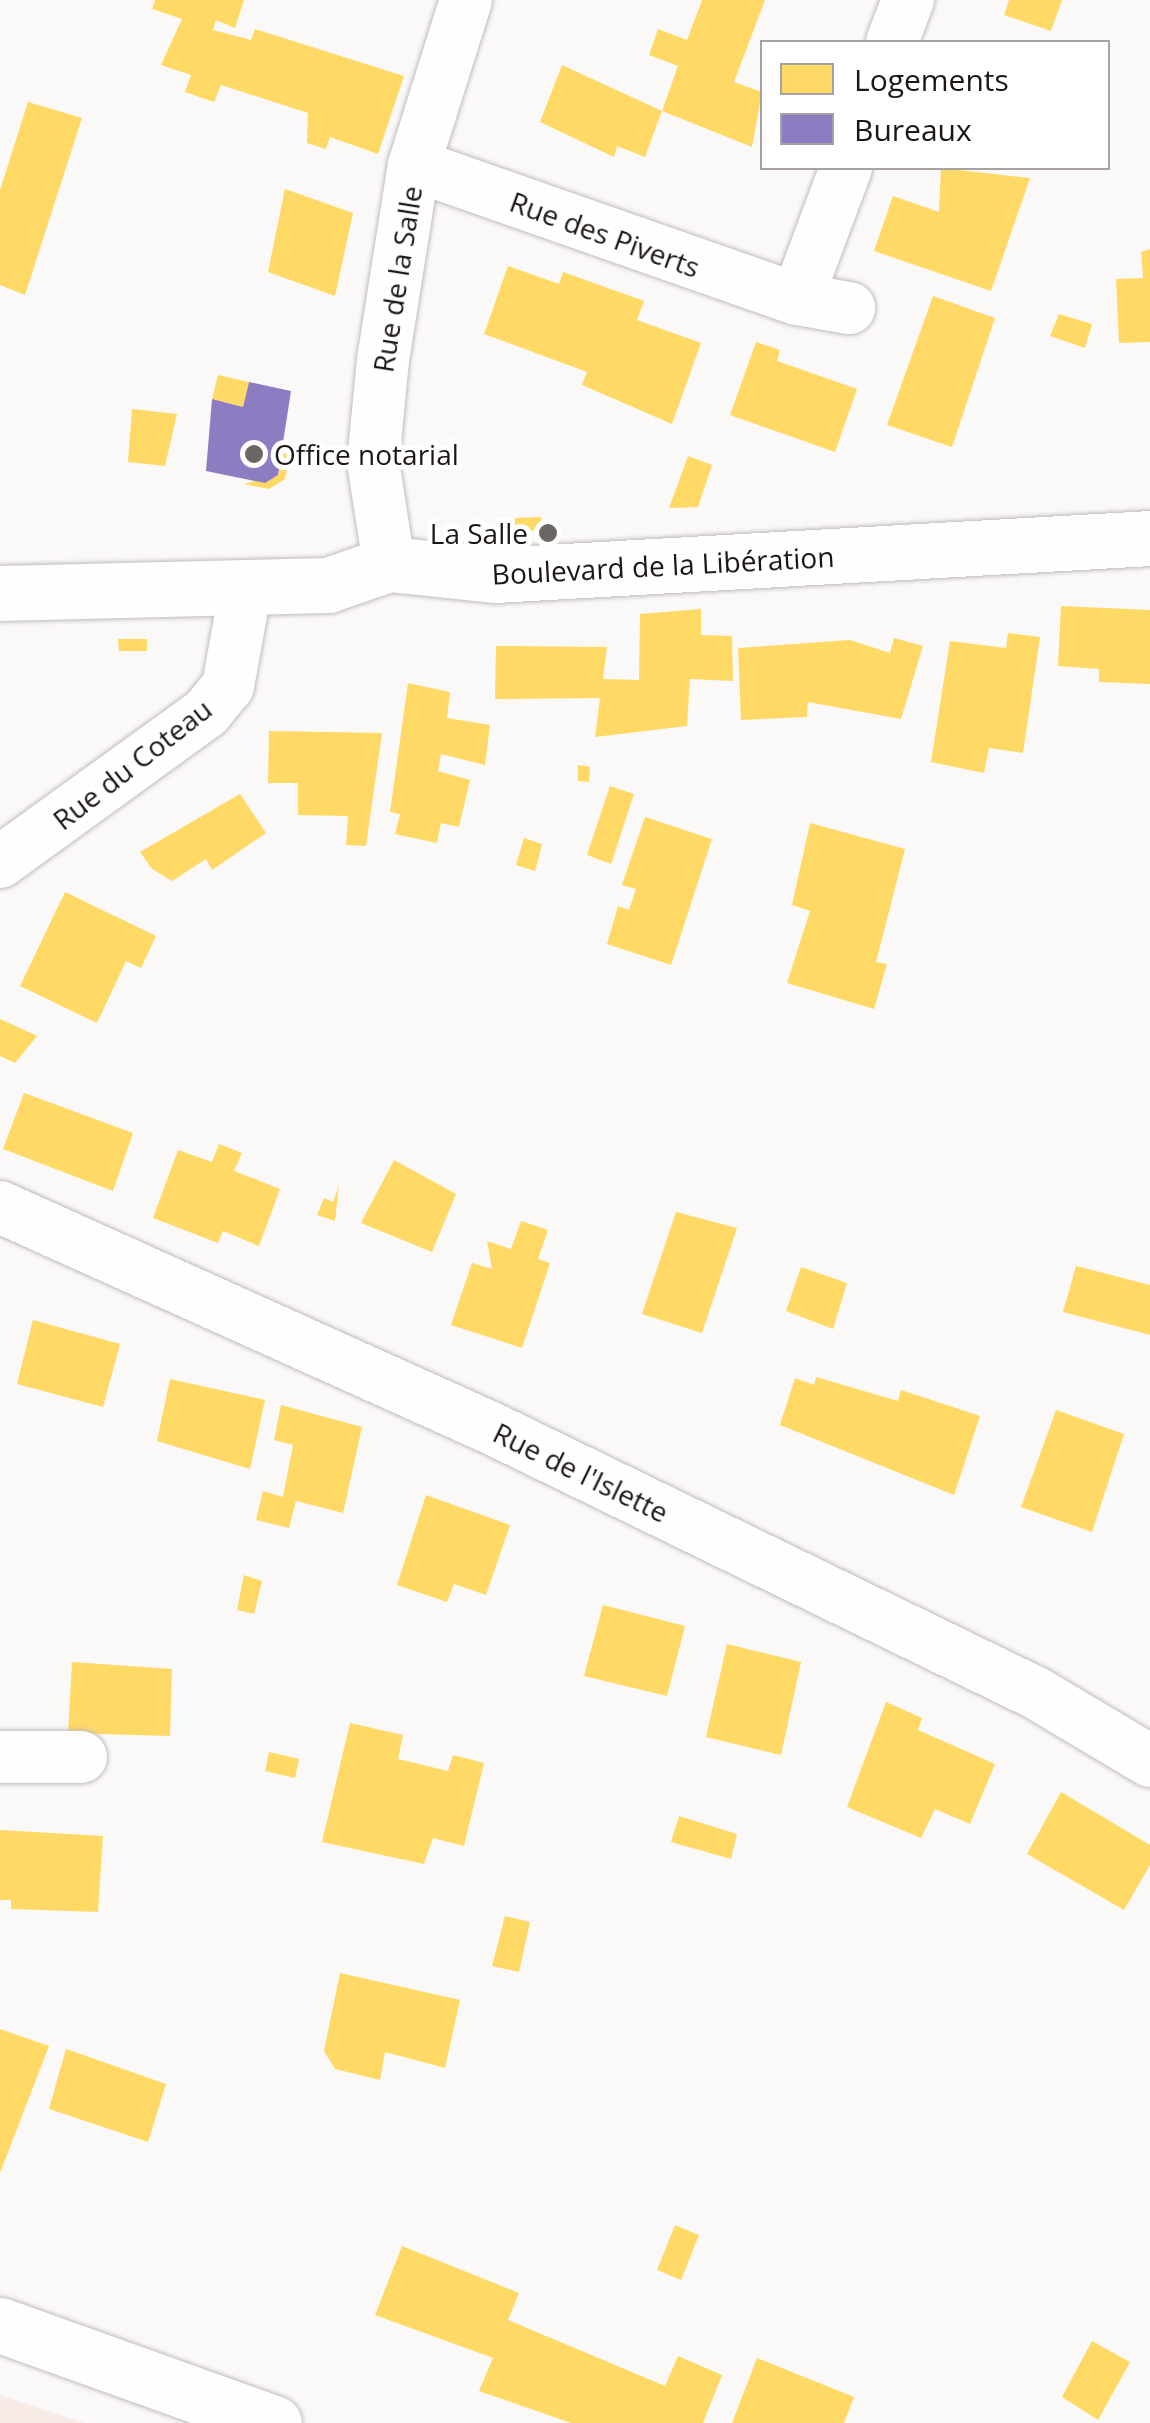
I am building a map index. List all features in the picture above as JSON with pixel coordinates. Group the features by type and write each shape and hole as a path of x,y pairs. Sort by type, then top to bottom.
{"street":[{"name":"Rue de la Salle","path":"389,564 374,462 414,164 466,0"},
{"path":"893,40 908,0"},
{"name":"Rue des Piverts","path":"414,164 797,299 849,308"},
{"path":"797,299 845,170"},
{"name":"Boulevard de la Libération","path":"0,594 328,585 389,564 495,575 1150,538"},
{"name":"Rue du Coteau","path":"0,862 206,713 228,686 246,587"},
{"name":"Rue de l'Islette","path":"0,1207 494,1430 1036,1693 1150,1761"},
{"path":"0,1758 81,1757"},
{"path":"0,2325 274,2423"}],"shaded area":[{"path":"0,2395 84,2423 0,2423"}],"building: Logements":[{"path":"155,0 244,0 235,28 216,20 213,30 251,40 255,29 404,76 378,154 330,137 326,149 307,143 308,113 221,85 214,102 185,92 191,75 161,65 182,19 152,9"},
{"path":"702,0 765,0 734,82 760,91 752,147 662,111 678,66 649,55 658,29 687,40"},
{"path":"1009,0 1062,0 1051,31 1004,15"},
{"path":"562,65 662,111 645,157 617,146 614,157 540,122"},
{"path":"28,102 82,118 25,295 0,285 0,190"},
{"path":"941,170 1030,178 991,291 874,251 893,196 939,212"},
{"path":"285,189 353,213 335,296 268,272"},
{"path":"1150,249 1150,342 1119,343 1116,279 1143,278 1141,252"},
{"path":"508,266 559,284 563,272 644,301 637,320 701,343 672,424 582,385 587,372 484,334"},
{"path":"933,296 995,318 952,447 887,425"},
{"path":"1059,314 1092,324 1085,348 1050,336"},
{"path":"756,342 780,350 777,361 857,389 835,452 730,415"},
{"path":"218,375 249,382 243,407 212,399"},
{"path":"132,409 177,414 165,466 128,462"},
{"path":"282,453 290,455 285,479 269,489 244,484 278,475"},
{"path":"688,456 712,465 698,507 669,508"},
{"path":"541,517 542,530 514,531 514,518"},
{"path":"1061,606 1150,610 1150,684 1099,682 1099,669 1058,666"},
{"path":"701,609 701,635 732,636 733,681 690,679 687,726 595,737 600,698 495,699 496,646 607,647 603,679 639,680 640,614"},
{"path":"1008,633 1040,637 1023,753 989,748 984,773 931,762 950,641 1006,648"},
{"path":"894,638 923,646 901,719 808,702 807,717 741,720 738,648 850,640 890,653"},
{"path":"118,639 147,639 147,651 119,651"},
{"path":"408,683 450,692 447,718 490,725 485,765 441,754 438,771 470,780 459,827 441,823 437,843 395,834 400,814 390,812"},
{"path":"269,731 382,733 366,846 346,845 348,816 298,815 298,783 268,783"},
{"path":"578,765 590,767 589,782 578,781"},
{"path":"610,786 634,794 611,864 587,855"},
{"path":"240,794 266,833 212,870 206,859 172,881 152,869 140,852"},
{"path":"645,817 712,839 671,965 607,944 618,906 629,910 636,889 622,885"},
{"path":"810,823 905,849 876,962 887,964 874,1009 787,983 810,911 792,905"},
{"path":"524,838 542,844 535,871 516,865"},
{"path":"65,892 156,936 141,968 126,961 97,1023 20,986"},
{"path":"0,1019 37,1036 15,1063 0,1056"},
{"path":"24,1093 133,1133 113,1191 3,1149"},
{"path":"219,1144 242,1153 234,1171 280,1189 259,1246 223,1231 218,1243 153,1218 178,1150 212,1162"},
{"path":"394,1160 456,1194 432,1252 361,1223"},
{"path":"339,1185 335,1221 317,1215 324,1198 333,1202"},
{"path":"676,1212 737,1228 702,1333 642,1314"},
{"path":"521,1221 548,1230 538,1259 550,1263 522,1348 451,1325 472,1263 492,1269 487,1241 511,1249"},
{"path":"1076,1266 1150,1285 1150,1335 1063,1312"},
{"path":"801,1267 847,1283 833,1329 786,1311"},
{"path":"33,1320 120,1344 103,1407 17,1384"},
{"path":"816,1377 898,1401 901,1390 980,1416 954,1495 780,1425 795,1378 814,1385"},
{"path":"170,1379 265,1400 250,1469 157,1441"},
{"path":"281,1405 362,1427 343,1513 296,1501 289,1528 256,1520 263,1491 283,1497 293,1445 274,1440"},
{"path":"1056,1410 1124,1434 1092,1532 1021,1507"},
{"path":"426,1495 510,1525 486,1595 454,1584 447,1602 397,1585"},
{"path":"244,1575 262,1581 254,1614 237,1610"},
{"path":"603,1605 685,1626 667,1696 584,1676"},
{"path":"727,1644 801,1662 781,1755 706,1737"},
{"path":"72,1662 172,1669 170,1736 68,1733"},
{"path":"886,1702 922,1718 918,1730 995,1764 970,1824 935,1809 921,1838 847,1807"},
{"path":"350,1723 403,1735 398,1759 448,1771 453,1755 484,1763 464,1846 433,1838 424,1864 322,1842"},
{"path":"269,1752 299,1759 295,1778 265,1771"},
{"path":"1061,1792 1150,1845 1150,1865 1124,1910 1027,1854"},
{"path":"679,1816 737,1834 731,1859 671,1842"},
{"path":"0,1830 103,1836 98,1912 11,1909 11,1900 0,1900"},
{"path":"505,1916 530,1922 519,1972 492,1966"},
{"path":"340,1973 460,2000 445,2068 385,2052 380,2080 335,2069 324,2051"},
{"path":"0,2029 49,2046 0,2173"},
{"path":"66,2049 166,2084 148,2142 49,2109"},
{"path":"675,2225 699,2235 681,2280 657,2270"},
{"path":"402,2246 519,2293 508,2320 665,2386 678,2356 722,2375 703,2423 571,2423 479,2391 493,2358 375,2315"},
{"path":"1092,2341 1130,2362 1098,2420 1062,2397"},
{"path":"757,2358 854,2397 844,2423 732,2423"}],"building: Bureaux":[{"path":"249,382 291,391 278,475 265,483 206,471 212,399 243,407"}],"place":[{"name":"Office notarial","path":"254,454"},
{"name":"La Salle","path":"548,533"}]}
